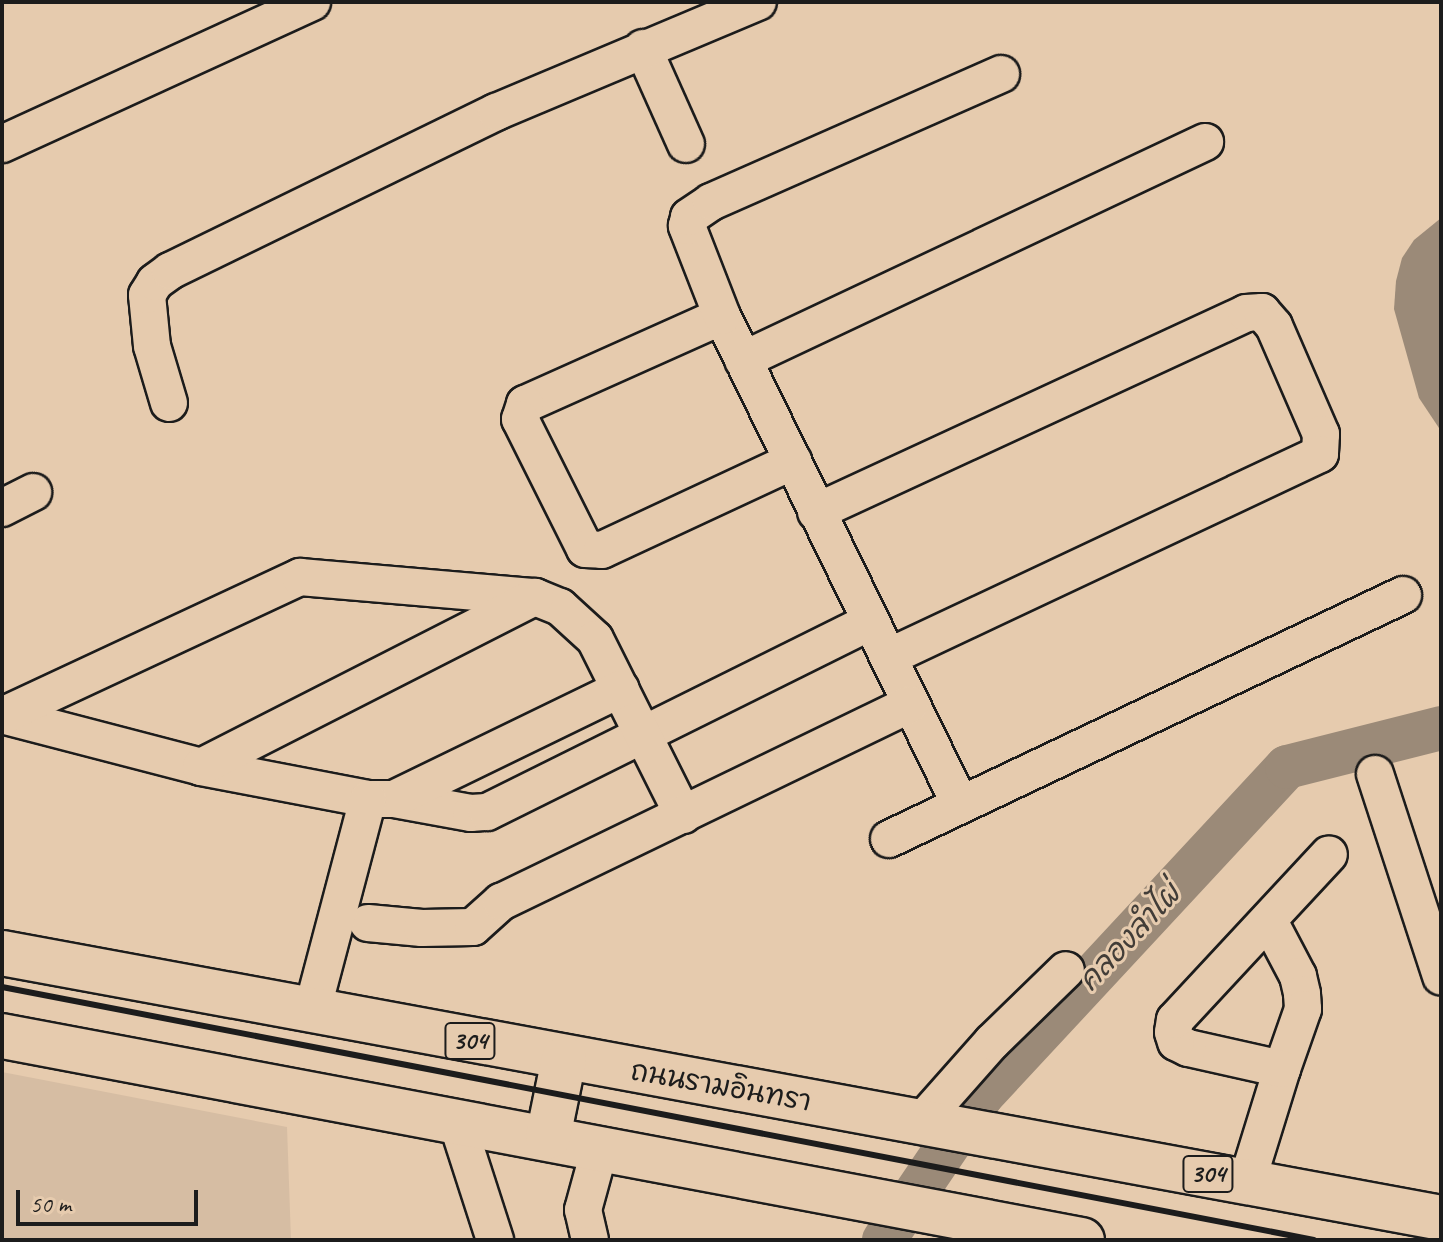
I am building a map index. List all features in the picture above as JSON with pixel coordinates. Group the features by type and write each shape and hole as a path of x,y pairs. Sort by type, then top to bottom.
{"main road":[{"name":"ถนนรามอินทรา","path":"2,953 564,1059 1441,1218"},
{"path":"2,1036 548,1137 864,1200 941,1223 1082,1240"},
{"path":"548,1137 564,1059"}],"street":[{"path":"2,144 312,2"},
{"path":"169,403 147,314 147,295 155,282 170,271 496,112 758,2"},
{"path":"643,48 686,144"},
{"path":"960,804 722,316 691,239 689,217 711,202 1001,74"},
{"path":"743,360 1205,142"},
{"path":"816,512 1246,313 1262,312 1274,326 1321,434 1320,454 888,657"},
{"path":"722,316 525,404 520,419 585,549 602,550 793,461"},
{"path":"3,715 300,577 535,597 560,607 595,639 683,815"},
{"path":"889,839 1403,595"},
{"path":"201,767 535,597"},
{"path":"3,715 201,767 381,799 471,813 487,812 869,622"},
{"path":"312,1011 381,799 621,689"},
{"path":"368,923 414,928 473,927 501,902 910,704"},
{"path":"1375,774 1441,976"},
{"path":"1282,1069 1188,1048 1176,1042 1173,1032 1175,1020 1329,854"},
{"path":"1247,1182 1303,1009 1298,976 1269,921"},
{"path":"946,1126 992,1042 1066,970"},
{"path":"456,1119 495,1240"},
{"path":"590,1240 583,1210 600,1148"}],"shaded area":[{"path":"1441,218 1441,431 1419,398 1394,309 1402,258 1414,240"},
{"path":"2,1072 287,1127 291,1240 2,1240"}],"waterway":[{"name":"คลองลำไผ่","path":"884,1240 983,1094 1287,767 1441,728"}],"railway":[{"path":"2,987 1314,1240"}]}
